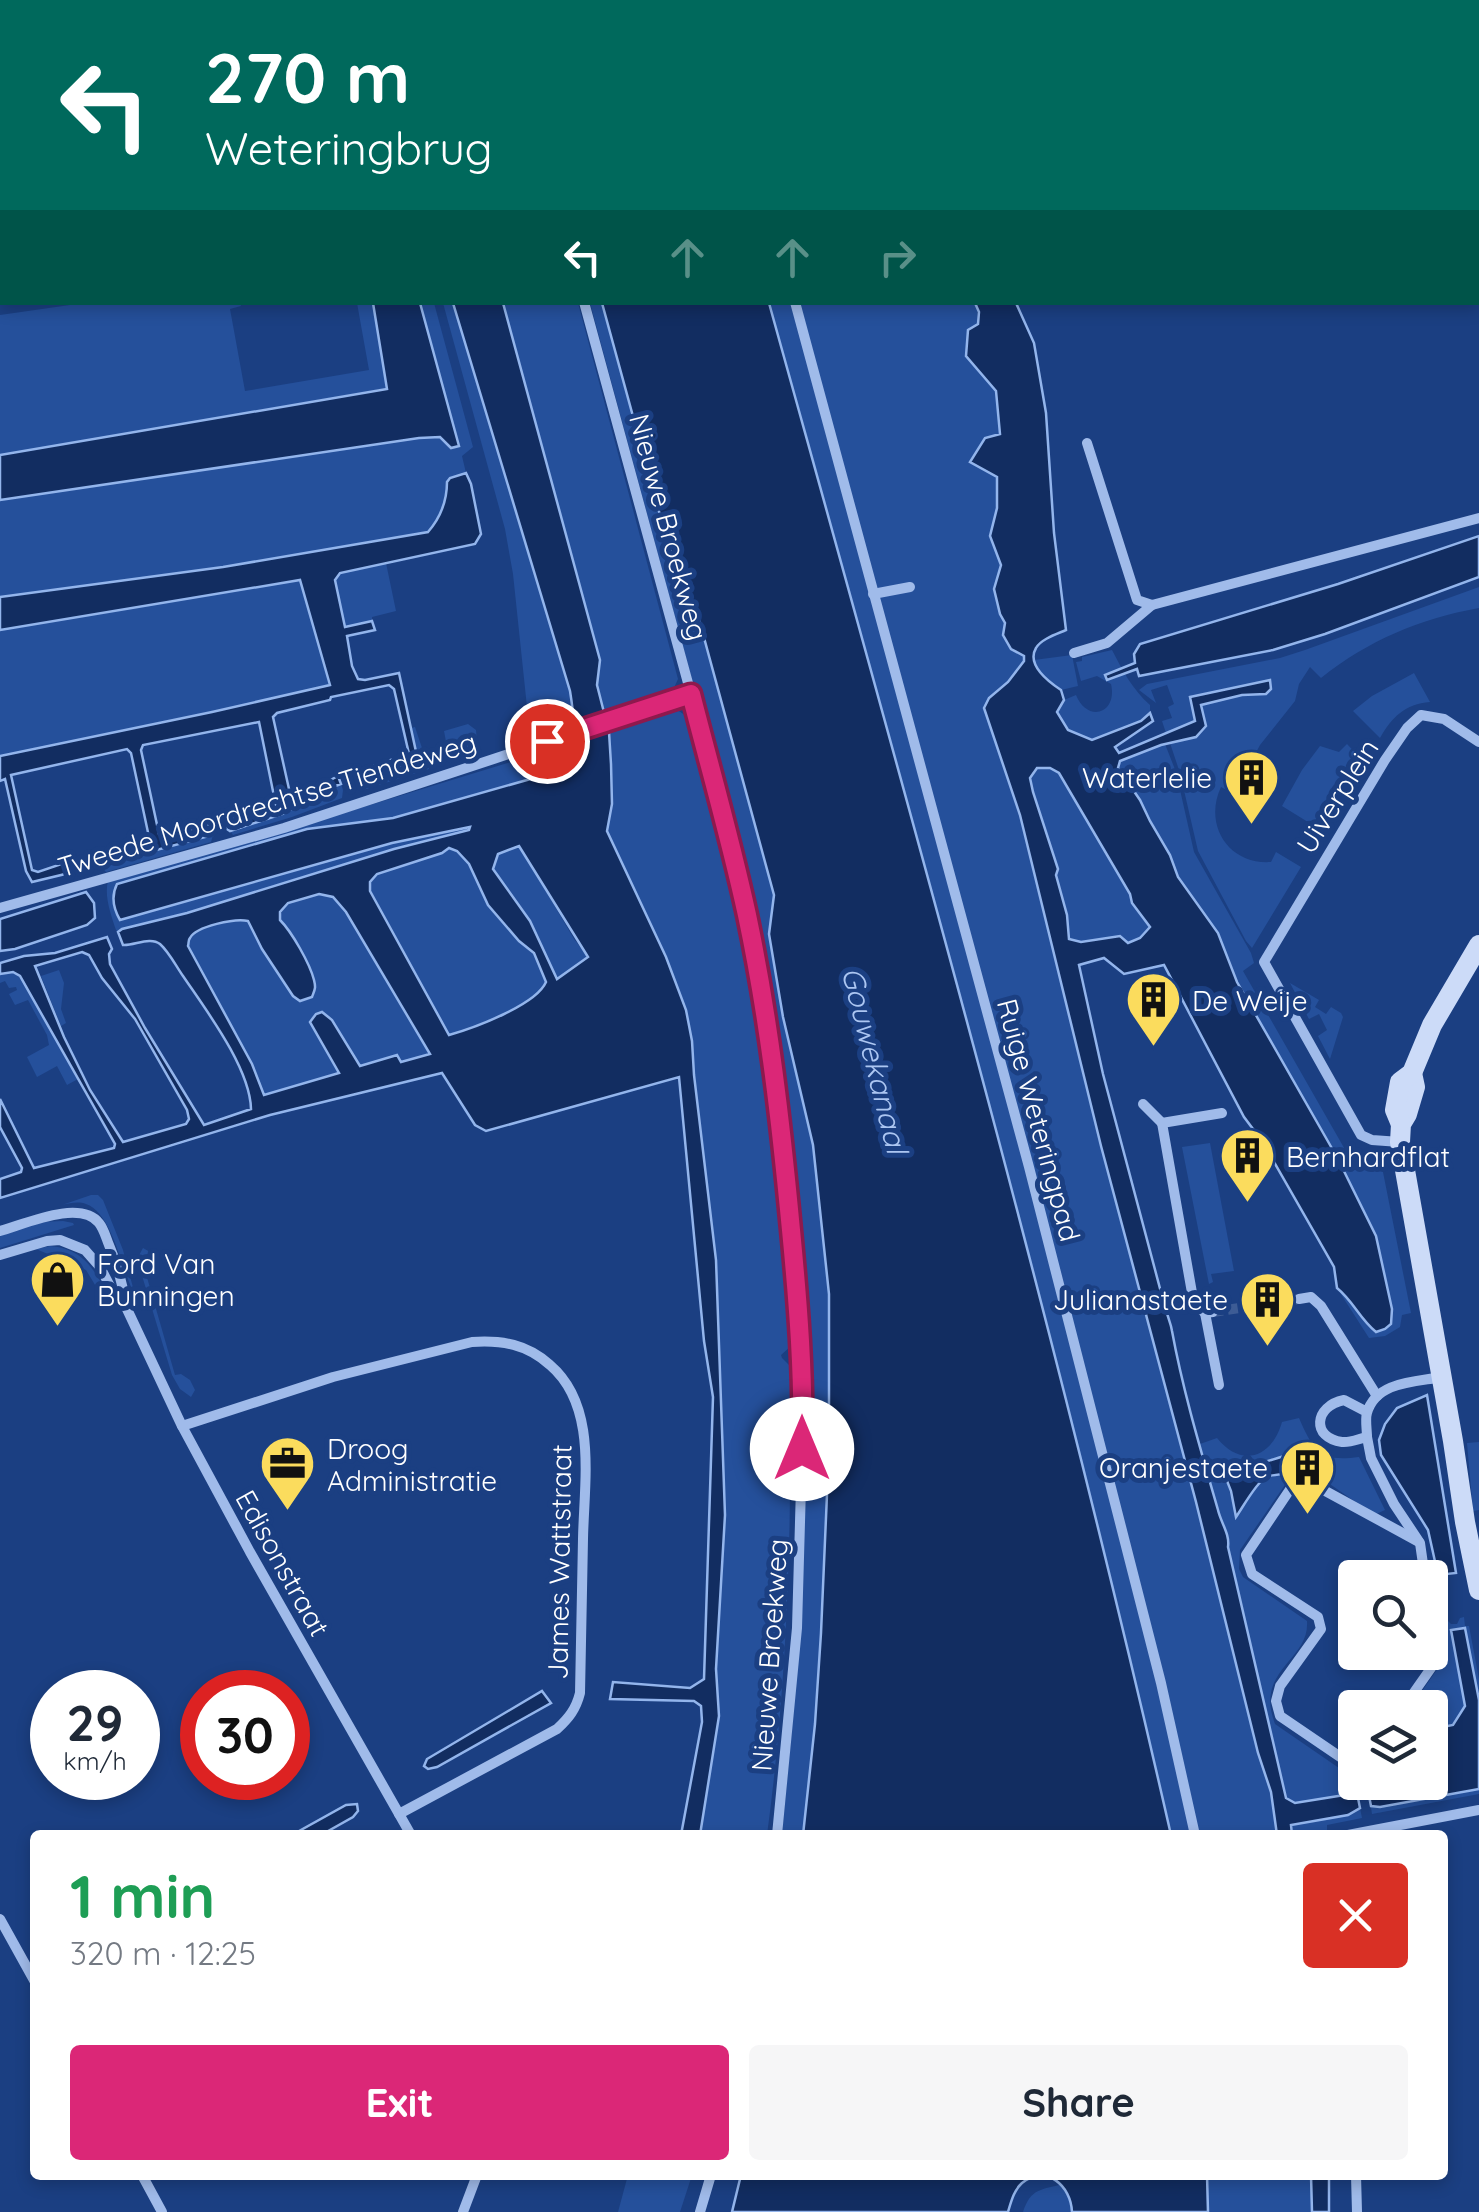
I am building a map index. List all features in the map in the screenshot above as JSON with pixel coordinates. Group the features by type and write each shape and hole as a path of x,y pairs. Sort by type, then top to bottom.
{"main road":[{"path":"1479,945 1432,1026 1412,1073 1415,1087 1400,1133 1479,1590"}],"street":[{"name":"Nieuwe Broekweg","path":"585,305 746,913 781,1128 795,1271 803,1416 798,1628 778,1830"},
{"name":"Ruige Weteringpad","path":"796,305 1033,1184 1161,1684 1194,1830"},
{"path":"1087,443 1137,600 1152,604"},
{"path":"1074,653 1107,643 1152,604 1479,518"},
{"path":"874,594 910,587"},
{"name":"Tweede Moordrechtse Tiendeweg","path":"0,908 284,828 691,694"},
{"name":"Uiverplein","path":"1400,1133 1372,1140 1361,1135 1264,962 1408,728 1421,715 1444,719 1479,742"},
{"path":"1143,1104 1162,1123 1194,1304 1209,1312 1220,1385"},
{"path":"1162,1123 1222,1113"},
{"name":"Edisonstraat","path":"0,1231 62,1213 89,1215 100,1224 123,1278 126,1307"},
{"name":"Edisonstraat","path":"0,1255 46,1240 60,1240 84,1250 100,1266 126,1307 182,1426 408,1830"},
{"path":"1299,1299 1312,1298 1320,1306 1377,1396"},
{"name":"James Wattstraat","path":"182,1426 333,1377 472,1342 512,1343 529,1350 547,1361 572,1389 579,1407 584,1448 577,1705 557,1728 398,1814"},
{"path":"1422,1560 1420,1543 1394,1504 1371,1458 1366,1437 1367,1412 1387,1388 1442,1377"},
{"path":"1366,1437 1346,1443 1333,1440 1322,1430 1320,1418 1332,1402 1344,1400 1367,1412"},
{"path":"1308,1481 1420,1543"},
{"path":"1293,1485 1246,1555 1252,1574 1318,1617 1320,1628 1280,1686 1276,1701 1280,1716 1338,1756"},
{"path":"1374,1830 1479,1810"},
{"path":"0,1919 30,1973"},
{"path":"145,2180 162,2212"},
{"path":"462,2212 474,2180"},
{"path":"700,2212 710,2180"},
{"path":"1356,2180 1357,2212"}],"shaded area":[{"path":"70,305 241,305 230,309 245,391 369,370 357,305 373,305 387,388 0,455 0,315"},
{"path":"421,305 435,305 473,447 462,456 466,473 454,477 443,523 410,549 0,614 0,490 444,423 459,445"},
{"path":"444,305 454,305 570,691 573,723 538,733 529,726 505,529"},
{"path":"504,305 579,305 678,679 673,690 604,712 597,684 600,660"},
{"path":"591,305 603,305 666,537 680,581 697,612 774,895 769,934 783,1017 813,1145 829,1294 829,1448 815,1724 804,1830 782,1830 800,1610 802,1317 798,1239 789,1140 754,906 722,792 718,748 703,719"},
{"path":"770,305 976,305 977,323 966,356 996,391 1000,434 997,508 990,536 1001,565 994,589 1006,623 1006,639 1012,649 1024,656 1024,662 984,708 1020,815 1101,1146 1271,1792 1276,1830 1170,1830 1079,1450 927,876"},
{"path":"386,563 396,611 345,627 335,580 340,573"},
{"path":"301,580 330,686 0,756 0,630"},
{"path":"1479,587 1479,608 1396,633 1321,678 1310,667 1299,684 1295,701 1260,745 1234,794 1221,787 1215,815 1232,850 1256,861 1271,862 1276,852 1301,867 1252,948 1198,851 1170,743 1196,737 1206,726 1200,705 1266,694 1270,680 1190,697 1195,721 1166,733 1162,721 1172,718 1168,707 1174,704 1167,685 1151,690 1156,703 1139,690 1147,684 1280,658"},
{"path":"1112,650 1133,686 1150,705 1150,713 1141,721 1092,741 1068,729 1057,712 1064,700 1076,695 1087,709 1094,712 1106,708 1112,694 1111,684 1097,676 1081,681 1076,662"},
{"path":"1072,655 1078,686 1061,690 1041,674 1034,660"},
{"path":"1414,673 1430,702 1400,713 1380,738 1353,711"},
{"path":"676,709 689,718 748,950 766,1059 784,1228 791,1346 781,1355 790,1366 789,1542 780,1718 768,1830 701,1830 719,1716 716,1669 725,1515 716,1259 686,1010 666,957 607,831 612,804 609,732"},
{"path":"468,724 476,730 474,755 450,763 444,731"},
{"path":"415,727 429,769 360,791 356,780 418,761 411,728"},
{"path":"573,743 556,764 534,778 393,818 307,829 118,884 120,920 392,843 470,826 470,830 116,930 107,899 108,881"},
{"path":"1165,744 1176,772 1194,852 1251,953 1254,963 1243,971 1347,1153 1379,1152 1411,1313 1402,1315 1400,1327 1385,1336 1369,1338 1337,1288 1351,1300 1368,1325 1392,1309 1376,1237 1338,1159 1237,982 1229,958 1178,877 1140,800 1118,768 1119,762"},
{"path":"1347,744 1364,762 1334,810 1328,807 1316,827 1282,806 1320,746 1339,752"},
{"path":"1037,768 1059,772 1150,928 1140,938 1128,943 1120,936 1081,942 1069,939 1067,915 1030,778"},
{"path":"341,784 342,798 233,835 230,831 282,814"},
{"path":"213,835 211,842 106,872 100,865"},
{"path":"519,845 588,957 557,979 530,921 493,869 498,854"},
{"path":"449,848 469,864 488,905 534,953 546,982 517,1007 449,1035 370,890 370,882 377,874"},
{"path":"318,894 333,897 346,912 430,1054 401,1062 396,1056 360,1067 332,1020 322,1012 310,1022 340,1073 264,1095 188,941 208,927 248,921 262,949 307,1000 315,989 280,920 289,904"},
{"path":"59,970 64,983 61,1009 66,1023 61,1026 41,976"},
{"path":"13,972 39,1005 78,1079 67,1085 57,1066 37,1077 27,1057 49,1045 28,1000 15,1005 9,994 16,987 9,988 5,981 0,983 0,974"},
{"path":"1290,983 1319,1000 1315,1007 1326,1014 1331,1007 1341,1013 1330,1059 1318,1036 1327,1030 1319,1014 1309,1019"},
{"path":"1210,1143 1234,1271 1211,1274 1213,1282 1209,1284 1182,1147"},
{"path":"91,1195 103,1200 135,1295 103,1219 86,1204 62,1205"},
{"path":"63,1221 74,1225 0,1248 0,1234 39,1222"},
{"path":"50,1246 83,1259 97,1276 113,1308 86,1270 36,1249"},
{"path":"143,1248 150,1252 142,1260 175,1375 190,1380 195,1390 191,1397 180,1389 172,1375 137,1259"},
{"path":"1299,1418 1320,1452 1335,1458 1359,1457 1385,1510 1374,1515 1317,1475 1287,1482 1240,1550 1239,1569 1243,1577 1307,1621 1306,1635 1277,1678 1270,1705 1275,1724 1338,1767 1338,1796 1295,1803 1286,1798 1229,1539 1200,1444 1217,1438 1236,1453 1255,1455 1271,1444 1282,1422","holes":["1277,1457 1285,1476 1276,1475 1262,1482 1236,1516 1222,1463 1252,1467"]},
{"path":"1479,1442 1479,1510 1473,1511 1467,1443"},
{"path":"1464,1617 1479,1679 1479,1794 1448,1800 1448,1690 1423,1690 1437,1670 1448,1670 1448,1621 1457,1624"},
{"path":"1370,1800 1447,1800 1372,1814"},
{"path":"1360,1808 1362,1818 1327,1825 1327,1830 1291,1830 1290,1825 1348,1815"},
{"path":"627,2180 690,2180 680,2212 618,2212"},
{"path":"1207,2180 1311,2180 1312,2212 1208,2212"},
{"path":"1063,2184 1071,2199 1072,2212 1023,2212 1033,2194"}],"water":[{"path":"373,305 421,305 459,446 451,448 440,437 419,438 0,500 0,455 387,389"},
{"path":"454,305 504,305 600,660 597,685 609,732 611,764 612,804 607,831 666,957 686,1010 692,1041 716,1260 725,1515 716,1669 719,1716 701,1830 682,1830 702,1722 701,1706 694,1701 610,1699 613,1682 690,1688 704,1679 713,1397 704,1341 679,1077 486,1131 475,1125 442,1073 270,1115 0,1198 0,1179 21,1172 22,1168 0,1127 0,1099 34,1168 114,1148 115,1144 20,976 13,972 0,974 0,963 55,953 107,937 112,949 110,964 204,1125 251,1109 235,1058 166,951 152,941 123,945 118,932 470,827 392,843 120,920 114,902 117,884 307,829 393,818 534,778 566,753 573,720 570,691","holes":["519,846 588,957 557,979 530,921 493,869 498,854","449,848 469,864 488,905 534,953 546,982 518,1007 449,1035 370,891 370,882 377,874","319,894 333,897 346,912 430,1054 401,1062 397,1055 360,1066 332,1020 322,1012 310,1022 339,1073 264,1095 252,1064 188,946 189,939 208,927 248,921 293,996 300,1001 312,997 315,985 309,966 280,920 280,912 288,903","82,952 89,955 135,1019 187,1110 186,1124 123,1142 90,1090 35,966"]},
{"name":"Gouwekanaal","path":"603,305 770,305 1030,1258 1170,1830 804,1830 821,1633 829,1448 829,1294 813,1145 783,1017 769,934 774,895 697,612 680,581"},
{"path":"976,305 1017,305 1034,343 1046,413 1054,533 1066,630 1038,645 1034,661 1040,672 1061,690 1064,700 1057,712 1068,730 1092,740 1141,721 1150,713 1153,721 1115,747 1119,753 1195,721 1190,697 1270,680 1271,689 1266,694 1242,695 1201,705 1206,726 1196,737 1120,761 1118,768 1140,800 1178,877 1218,933 1237,982 1338,1159 1376,1236 1392,1309 1391,1324 1376,1332 1337,1288 1334,1267 1262,1141 1244,1117 1164,965 1124,974 1104,958 1079,965 1103,1074 1162,1296 1167,1301 1187,1398 1228,1538 1286,1798 1295,1803 1338,1796 1338,1800 1358,1800 1360,1808 1348,1815 1291,1825 1292,1830 1276,1830 1271,1792 1101,1146 1020,815 984,708 989,698 1008,682 1024,656 1011,649 1003,635 1005,623 994,589 1001,565 990,536 997,508 997,477 970,462 985,438 1000,434 996,391 966,356 968,330 978,324","holes":["1037,768 1059,773 1150,927 1140,938 1128,943 1120,936 1081,942 1069,939 1058,869 1030,778"]},
{"path":"466,473 481,534 475,544 340,573 335,580 345,627 372,621 375,630 347,636 352,666 358,679 399,673 418,761 356,780 354,772 409,754 394,689 389,685 277,713 273,717 291,798 338,776 341,784 282,814 230,831 225,821 276,806 259,722 143,745 159,834 163,837 214,823 216,832 100,865 97,855 147,841 149,837 131,753 127,749 11,775 32,870 38,872 82,857 86,869 32,882 26,871 5,779 0,781 0,756 330,685 300,580 0,630 0,597 223,567 428,532 442,508 447,482"},
{"path":"1479,536 1479,577 1273,650 1139,676 1137,669 1107,680 1105,675 1135,663 1134,654 1140,644"},
{"path":"86,892 94,903 95,918 87,925 0,951 0,919"},
{"path":"1427,1395 1456,1573 1448,1574 1448,1560 1435,1560 1428,1530 1381,1455 1379,1440 1397,1408"},
{"path":"1299,1452 1320,1466 1316,1471 1266,1477 1236,1517 1220,1463 1251,1465"},
{"path":"1465,1628 1479,1700 1479,1789 1448,1795 1448,1726 1453,1725 1465,1706 1451,1630"},
{"path":"542,1691 551,1703 437,1767 424,1766 427,1759"},
{"path":"1370,1800 1418,1800 1380,1807 1371,1806"},
{"path":"357,1804 358,1811 330,1830 301,1830 346,1805"},
{"path":"740,2180 1027,2180 1019,2186 1008,2212 732,2212"},
{"path":"1207,2180 1208,2212 1072,2212 1067,2194 1056,2181"},
{"path":"1311,2180 1329,2180 1329,2212 1312,2212"}],"tunnel":[{"path":"1213,1312 1299,1299"}],"place":[{"name":"Waterlelie","path":"1251,826"},
{"name":"De Weije","path":"1153,1049"},
{"name":"Bernhardflat","path":"1247,1205"},
{"name":"Ford Van Bunningen","path":"58,1328"},
{"name":"Julianastaete","path":"1267,1348"},
{"name":"Droog Administratie","path":"288,1513"},
{"name":"Oranjestaete","path":"1307,1516"}],"route":[{"path":"547,741 691,694 746,913 766,1021 795,1271 802,1449"}]}
